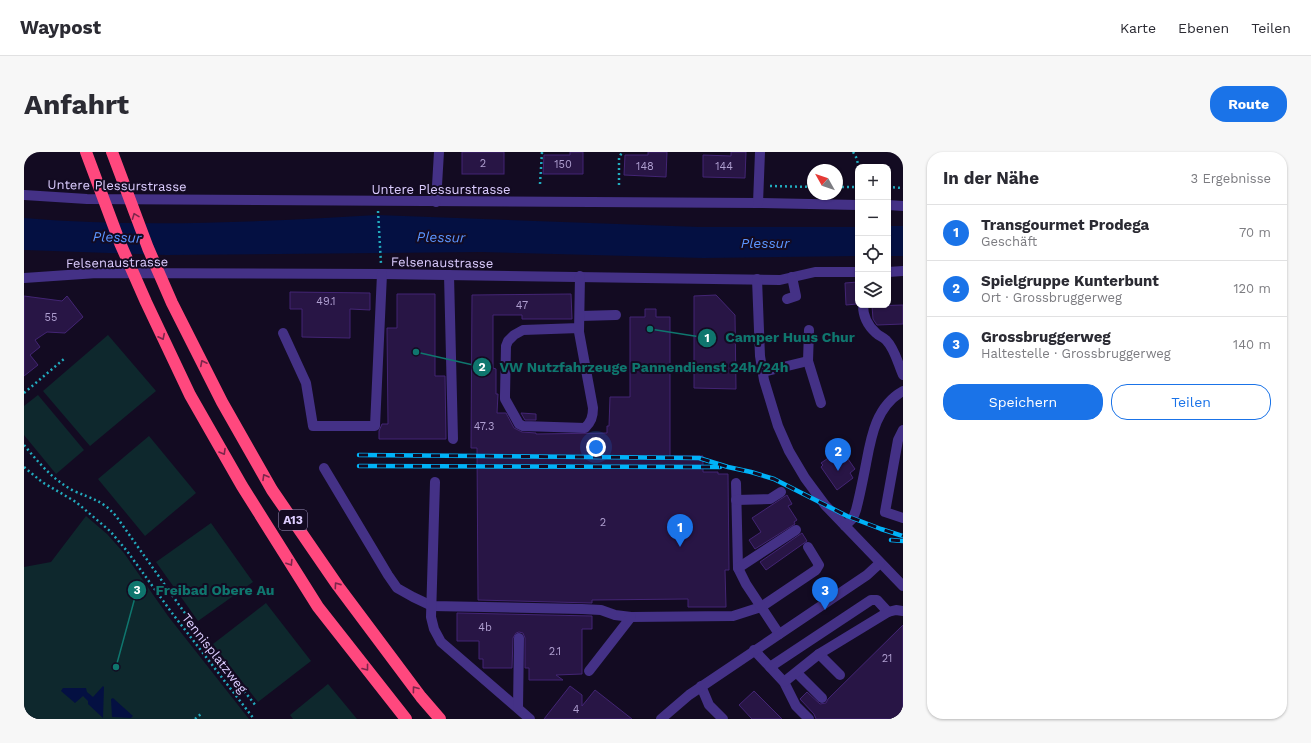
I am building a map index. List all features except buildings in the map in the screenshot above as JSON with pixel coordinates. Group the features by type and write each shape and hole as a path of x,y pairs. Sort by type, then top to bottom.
{"highway":[{"name":"A13","path":"86,152 120,243 190,395 246,493 318,607 406,719"},
{"name":"A13","path":"112,152 116,167 148,248 172,303 222,402 272,490 338,586 421,697 440,719"}],"street":[{"path":"436,202 439,152"},
{"path":"758,203 760,152"},
{"name":"Untere Plessurstrasse","path":"24,196 87,199 855,205"},
{"path":"891,205 903,206"},
{"path":"891,272 903,271"},
{"name":"Felsenaustrasse","path":"24,278 97,273 580,276 780,280 815,272 855,272"},
{"path":"283,333 306,383 313,426 374,426 382,274"},
{"path":"449,275 453,439"},
{"path":"579,328 523,330 514,335 508,341 506,346 505,399 519,424 523,426 585,428 593,416 593,408 579,328 580,276"},
{"path":"787,299 796,296 792,277"},
{"path":"757,279 758,321 762,372 778,426 789,451 805,478 825,506 903,586"},
{"path":"863,308 863,314 866,321 876,333 886,340 892,349 903,375"},
{"path":"580,316 616,315"},
{"path":"809,330 808,361 821,403"},
{"path":"762,372 808,361"},
{"path":"845,526 851,521 856,510 873,429 882,411 890,400 903,391"},
{"path":"903,430 898,440 885,512 903,518"},
{"path":"324,468 388,576 397,588 432,606 601,610 632,617 733,616 761,607 816,570 819,565 808,547"},
{"path":"436,482 431,617 434,629 441,642 530,719"},
{"path":"736,482 738,568 746,584 779,634"},
{"path":"736,500 770,499 781,492"},
{"path":"738,568 796,530"},
{"path":"661,719 689,695 867,575 880,563"},
{"path":"770,667 871,600 878,600 888,612"},
{"path":"784,682 819,654 888,612 896,610 903,611"},
{"path":"589,671 632,617"},
{"path":"518,708 519,638"},
{"path":"754,650 784,682 796,706 809,719"},
{"path":"819,654 840,675"},
{"path":"797,673 822,698"},
{"path":"702,686 709,705 723,719"}],"path":[{"path":"540,184 542,152"},
{"path":"619,185 619,158 622,152"},
{"path":"853,152 858,164"},
{"path":"764,186 807,187"},
{"path":"843,187 855,187"},
{"path":"891,188 903,188"},
{"path":"378,208 381,258"},
{"path":"24,393 64,359"},
{"path":"24,445 52,477 74,490 95,499 112,511 204,640 256,706"},
{"name":"Tennisplatzweg","path":"24,467 42,482 76,502 110,531 127,551 172,613 254,719"},
{"path":"195,719 201,714"}],"green space":[{"path":"108,335 156,391 90,446 43,391"},
{"path":"38,395 84,450 56,474 24,435 24,406"},
{"path":"149,436 196,493 145,536 98,479"},
{"path":"86,516 107,534 124,553 168,616 249,719 24,719 24,567 51,562"},
{"path":"211,523 253,582 198,621 156,562"},
{"path":"266,603 311,661 258,702 213,644"},
{"path":"328,684 357,719 293,719 290,715"}],"water":[{"name":"Plessur","path":"377,215 699,227 855,227 855,256 703,258 481,252 166,255 24,250 24,218 112,223 200,223"},
{"path":"891,226 903,226 903,256 891,256"},
{"path":"103,686 103,718 88,704 88,701 83,696 75,703 61,691 63,688 86,688 87,692 93,697"},
{"path":"113,698 133,716 131,718 112,717 111,699"}],"railway":[{"path":"359,455 699,458 774,479 847,516 903,536"},
{"path":"359,466 720,467"},
{"path":"891,540 903,541"}],"place":[{"name":"Camper Huus Chur","path":"650,329"},
{"name":"VW Nutzfahrzeuge Pannendienst 24h/24h","path":"416,352"},
{"name":"Spielgruppe Kunterbunt","path":"838,471"},
{"name":"Transgourmet Prodega","path":"680,547"},
{"name":"Grossbruggerweg","path":"825,610"},
{"name":"Freibad Obere Au","path":"116,667"}]}
